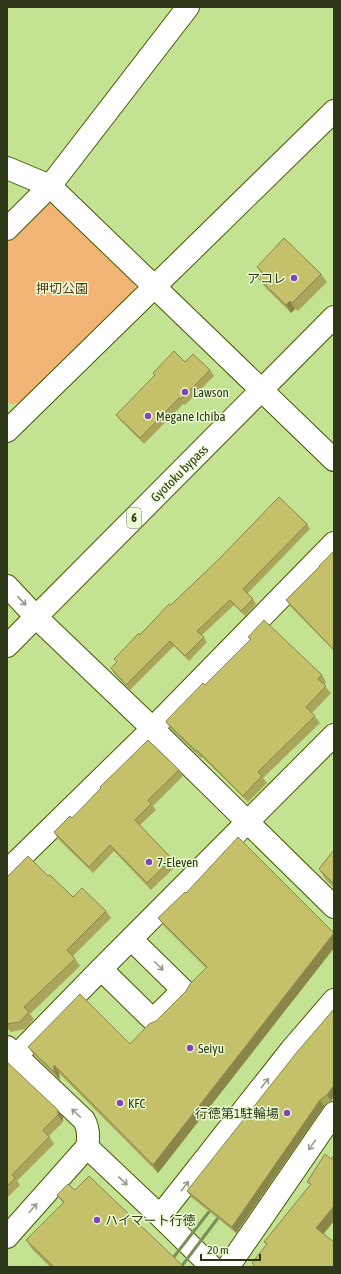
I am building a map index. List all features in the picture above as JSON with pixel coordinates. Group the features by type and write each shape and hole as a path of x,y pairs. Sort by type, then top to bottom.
{"street":[{"path":"7,229 50,186 188,7"},
{"path":"10,421 155,286 334,111"},
{"path":"7,168 50,186 334,460"},
{"name":"Gyotoku bypass","path":"7,646 334,317"},
{"path":"7,871 152,728 334,543"},
{"path":"7,586 334,907"},
{"path":"7,1237 87,1147 88,1134 84,1120 12,1051 131,939 334,735"},
{"path":"101,968 153,1020 183,990 131,939"},
{"path":"160,1216 291,1050 334,1000"},
{"path":"228,1267 334,1113"},
{"path":"87,1147 212,1267"}],"green space":[{"name":"押切公園","path":"52,203 135,282 135,292 23,403 11,404 7,400 7,240 44,204"}],"building":[{"name":"アコレ","path":"284,238 321,274 292,303 290,301 286,305 258,278 263,273 257,267"},
{"path":"174,351 185,362 193,354 210,370 181,399 179,398 140,438 116,415 155,375 153,373"},
{"path":"279,497 307,524 243,589 253,599 241,611 230,600 197,631 204,637 185,656 170,641 126,685 111,668 117,662 114,659 139,633 140,635 169,604 171,605 220,558"},
{"path":"334,551 334,650 286,600"},
{"path":"264,620 322,675 318,679 326,686 306,707 315,716 258,772 262,776 243,796 197,750 196,751 166,722 203,683 205,685 251,639 248,637"},
{"path":"148,740 179,770 148,800 151,804 135,820 172,859 147,883 110,845 89,867 54,832 70,816 72,818 101,788 100,787"},
{"path":"238,837 334,933 153,1165 54,1065 54,1072 28,1047 80,994 130,1044 149,1024 156,1021 186,991 190,984 207,967 158,918 185,892 186,893"},
{"path":"334,850 334,884 319,869"},
{"path":"28,856 48,876 50,875 73,897 82,888 106,911 67,950 75,959 24,1007 29,1012 20,1022 7,1024 7,877"},
{"name":"行徳第1駐輪場","path":"334,1009 334,1085 327,1095 320,1100 232,1227 187,1191 297,1052"},
{"path":"7,1062 58,1110 58,1115 43,1130 49,1137 12,1175 15,1178 7,1186"},
{"path":"325,1154 331,1159 334,1155 334,1206 316,1228 334,1242 334,1267 253,1267 254,1265 252,1263 267,1244 264,1242 311,1184 307,1182"},
{"name":"ハイマート行徳","path":"89,1176 184,1267 54,1267 26,1240 64,1202 57,1195 68,1184 75,1190"}],"railway":[{"path":"166,1267 215,1204"},
{"path":"181,1267 224,1210"}],"place":[{"name":"アコレ","path":"294,278"},
{"name":"Lawson","path":"185,392"},
{"name":"Megane Ichiba","path":"148,416"},
{"name":"7-Eleven","path":"149,862"},
{"name":"Seiyu","path":"190,1048"},
{"name":"KFC","path":"120,1103"},
{"name":"行徳第1駐輪場","path":"287,1113"},
{"name":"ハイマート行徳","path":"97,1220"}]}
